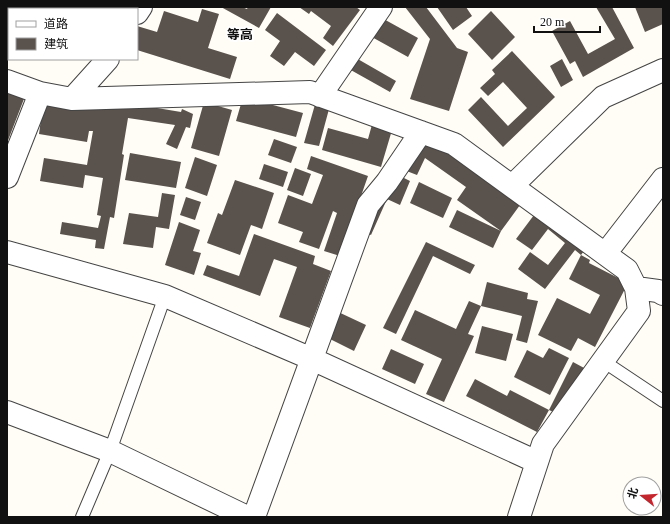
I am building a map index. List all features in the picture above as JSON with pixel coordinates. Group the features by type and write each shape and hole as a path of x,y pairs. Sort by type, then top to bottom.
{"street":[{"path":"320,96 382,7"},
{"path":"72,99 107,60"},
{"path":"512,186 603,97 663,70"},
{"path":"7,81 40,94 72,99 310,92 454,144 627,270 636,288 639,311 543,444 519,517"},
{"path":"7,177 40,94"},
{"path":"254,517 368,205 387,182 421,132"},
{"path":"605,254 663,179"},
{"path":"7,252 165,296 312,359 537,462"},
{"path":"636,288 658,291 663,294"},
{"path":"7,412 110,451 247,517"}],"lane":[{"path":"82,517 110,451 165,296"},
{"path":"603,361 663,401"}],"building":[{"path":"7,7 117,7 8,8 7,35"},
{"path":"221,7 242,7 247,9 248,7 271,7 259,28"},
{"path":"299,7 356,7 360,10 333,46 323,38 331,26 311,11 309,14"},
{"path":"405,7 426,7 457,48 468,52 449,111 410,99 430,39"},
{"path":"437,7 466,7 472,16 453,30"},
{"path":"596,7 612,7 634,48 583,77 575,61 570,64 552,31 570,21 588,54 615,39"},
{"path":"635,7 663,7 663,24 645,32"},
{"path":"202,9 219,14 208,48 237,57 230,79 138,50 138,26 157,32 164,11 198,22"},
{"path":"491,11 515,37 492,60 468,34"},
{"path":"277,13 326,50 314,66 295,52 284,66 270,56 280,41 265,30"},
{"path":"380,17 418,38 408,57 370,36"},
{"path":"512,51 555,97 503,147 468,110 481,97 508,126 527,108 503,82 488,96 480,88 495,74 492,70"},
{"path":"356,58 396,81 390,92 349,69"},
{"path":"562,59 573,80 561,87 550,66"},
{"path":"7,84 27,91 7,143"},
{"path":"318,94 332,98 319,146 304,143"},
{"path":"243,97 303,113 296,137 236,121"},
{"path":"82,101 115,101 181,112 182,109 193,114 190,128 186,127 177,149 166,144 175,125 128,118 114,218 110,217 104,249 95,248 96,240 60,234 62,222 98,228 101,216 97,215 103,178 85,175 83,188 40,181 44,158 87,165 93,131 89,131 87,142 39,134 43,104 81,110"},
{"path":"204,102 232,110 219,156 191,148"},
{"path":"375,114 395,120 381,167 322,150 328,128 368,139"},
{"path":"421,132 528,194 501,231 457,200 466,187 425,158 417,175 404,170"},
{"path":"274,139 297,147 291,163 268,155"},
{"path":"130,153 181,162 176,188 125,180"},
{"path":"311,156 368,176 340,256 324,251 337,213 333,211 319,249 299,242 303,232 278,223 288,195 312,204 323,175 307,169"},
{"path":"195,157 217,165 207,196 185,188"},
{"path":"264,164 288,172 283,187 259,179"},
{"path":"295,168 311,174 303,196 287,190"},
{"path":"398,175 410,181 400,205 387,199"},
{"path":"235,180 274,193 262,229 251,225 240,255 207,243 218,213 222,215"},
{"path":"419,182 452,198 443,218 410,203"},
{"path":"162,193 175,195 169,229 156,227 153,248 123,244 129,213 158,217"},
{"path":"379,195 387,199 371,235 363,231"},
{"path":"186,197 201,202 195,220 180,215"},
{"path":"540,207 589,244 581,255 575,250 545,289 518,269 530,252 548,265 565,243 548,229 532,250 516,239"},
{"path":"457,210 501,231 493,248 449,227"},
{"path":"179,222 200,230 193,251 201,253 194,275 165,265"},
{"path":"254,234 315,256 313,264 331,271 310,328 279,317 297,267 274,259 260,296 203,275 207,265 239,276"},
{"path":"426,242 475,265 470,274 433,256 396,334 383,328"},
{"path":"581,255 590,260 589,263 628,283 595,347 578,338 571,351 538,335 557,298 590,314 600,295 569,279"},
{"path":"487,282 528,293 527,299 538,301 527,343 516,340 522,316 481,306"},
{"path":"469,301 481,306 468,334 474,336 444,402 426,394 442,359 401,340 415,310 456,329"},
{"path":"334,310 366,325 354,351 322,335"},
{"path":"482,326 513,334 506,361 475,353"},
{"path":"549,348 569,358 550,395 514,377 527,350 543,358"},
{"path":"391,349 424,364 415,384 382,369"},
{"path":"573,362 586,369 562,416 549,410"},
{"path":"475,379 507,396 510,390 549,410 537,432 466,396"}],"district":[{"name":"等高","path":"240,34"}]}
